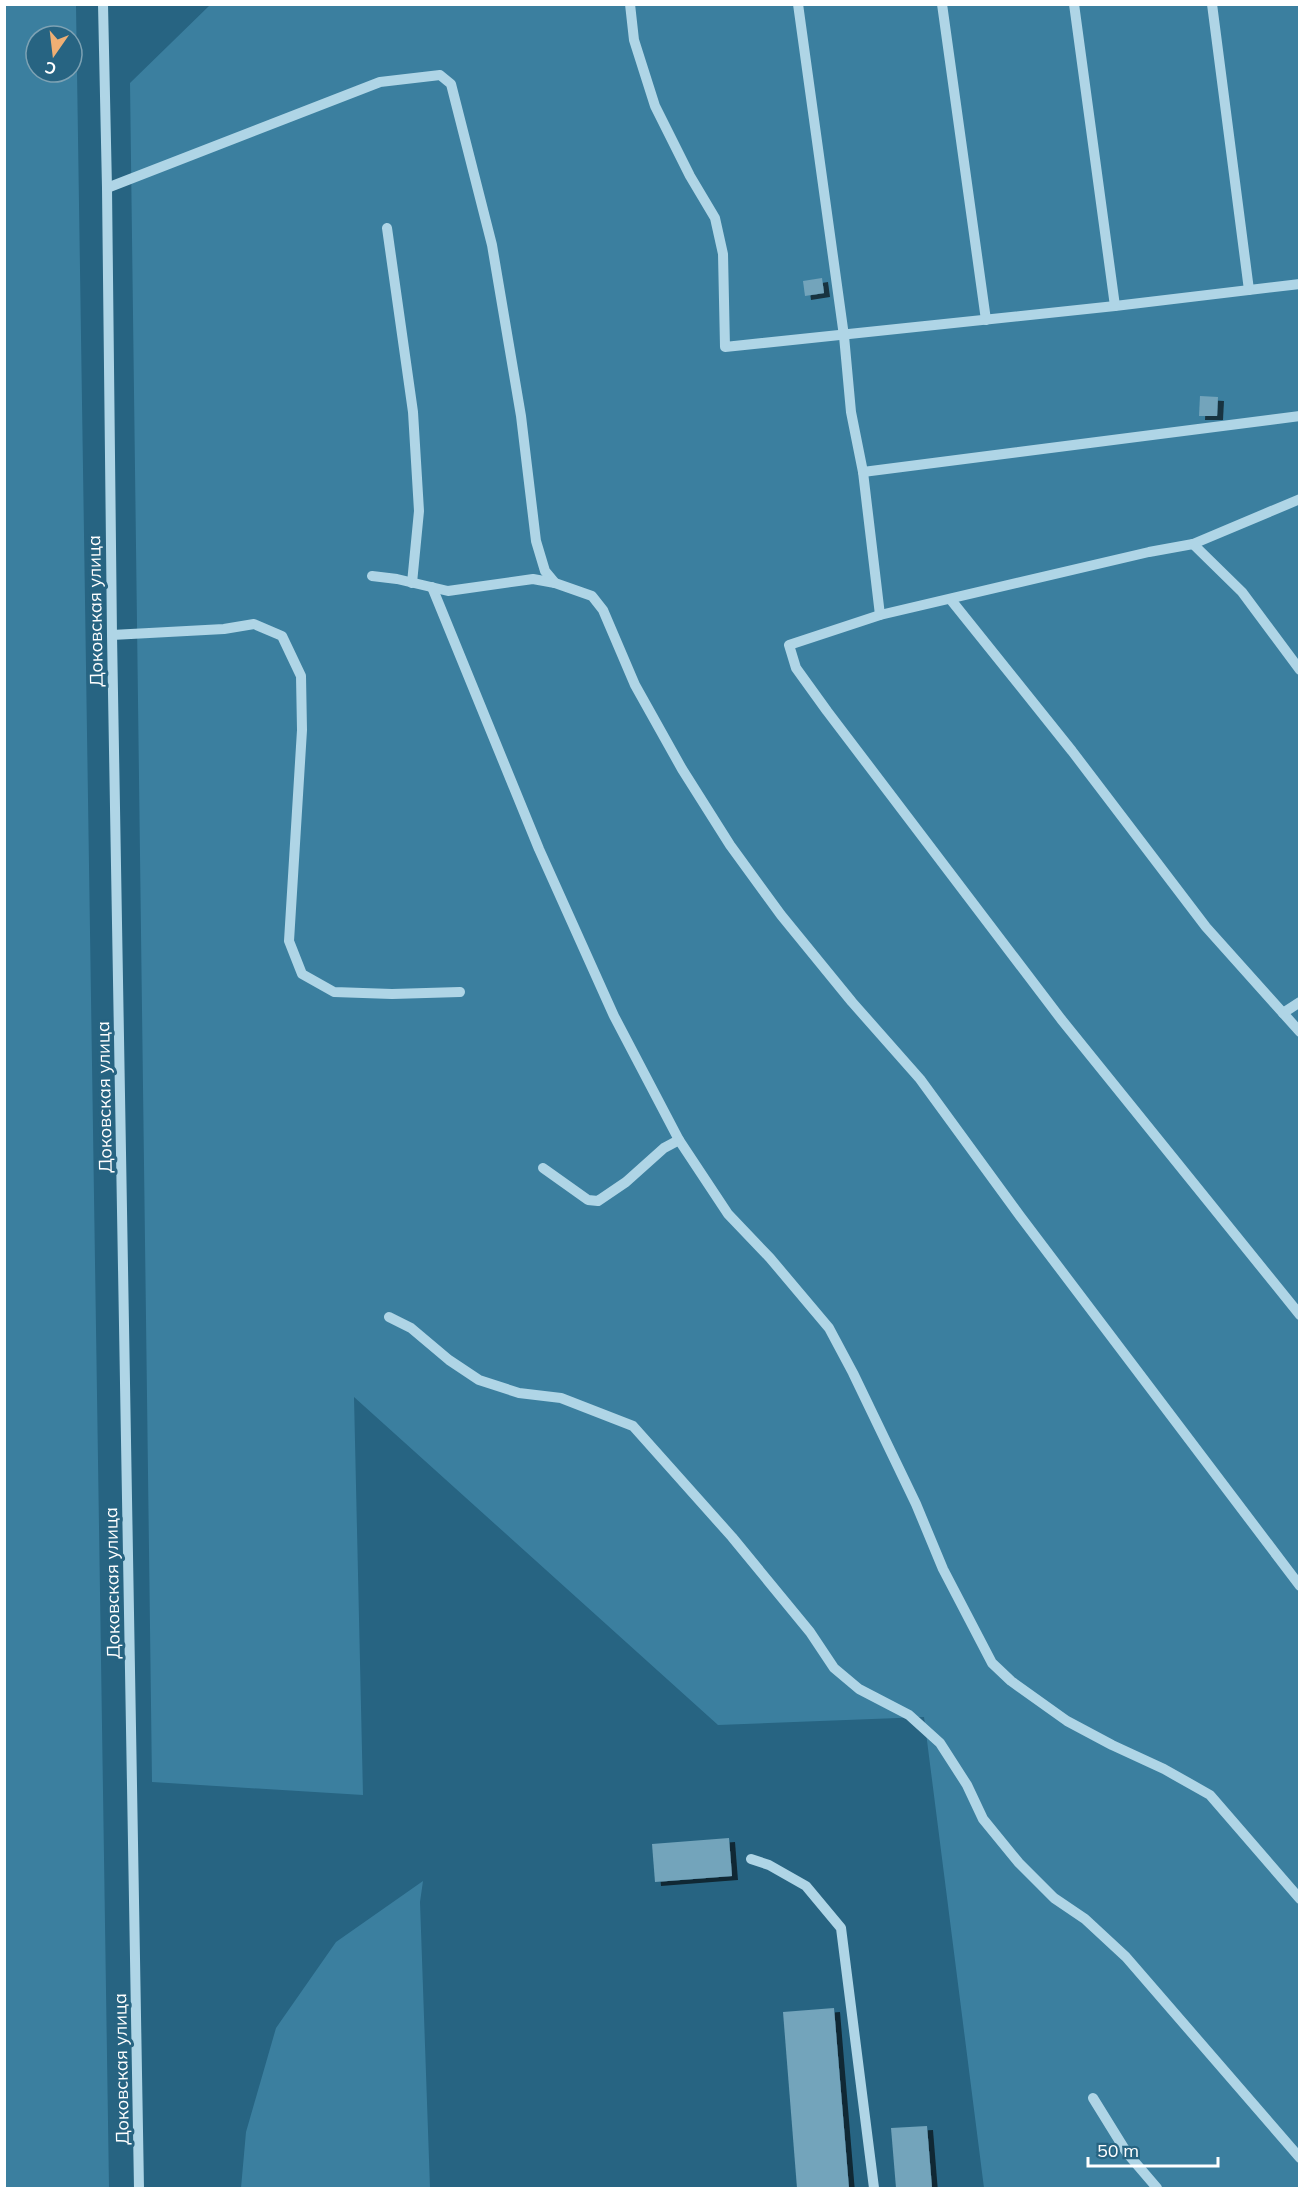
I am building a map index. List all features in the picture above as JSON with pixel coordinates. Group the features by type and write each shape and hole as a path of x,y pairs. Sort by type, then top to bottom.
{"street":[{"name":"Доковская улица","path":"103,4 140,2188"},
{"path":"630,4 634,40 655,106 686,168 715,218 723,254 725,347 844,336 1299,284"},
{"path":"798,4 844,336 851,412 863,472 880,615"},
{"path":"942,4 986,320"},
{"path":"1074,4 1115,306"},
{"path":"1212,4 1249,290"},
{"path":"107,188 380,82 440,75 451,84 492,245 521,416 536,541 545,571 555,583"},
{"path":"387,228 413,412 419,511 412,583"},
{"path":"863,472 1299,416"},
{"path":"1299,499 1193,544 1149,552 880,615 789,645 796,668 1061,1019 1299,1315"},
{"path":"1193,544 1242,592 1299,670"},
{"path":"372,576 448,591 533,579 555,583 592,596 603,610 635,685 682,769 730,845 781,915 852,1002 920,1079 1020,1216 1299,1586"},
{"path":"432,587 539,849 614,1016 679,1140 728,1214 771,1258 828,1328 853,1373 911,1494 943,1569 992,1663 1011,1681 1067,1720 1210,1795 1299,1899"},
{"path":"951,600 1072,751 1206,927 1299,1032"},
{"path":"112,635 224,629 254,624 282,636 301,676 302,730 289,941 302,974 334,992 392,994 460,992"},
{"path":"1283,1013 1299,1002"},
{"path":"543,1168 588,1200 598,1201 626,1182 664,1148 679,1140"},
{"path":"388,1317 411,1328 449,1360 479,1380 519,1393 561,1398 633,1426 732,1537 810,1632 834,1668 859,1689 909,1716 940,1743 967,1785 983,1819 1018,1863 1054,1898 1085,1919 1126,1957 1299,2158"},
{"path":"751,1859 769,1865 806,1886 841,1928 874,2188"},
{"path":"1093,2098 1127,2153 1157,2188"}],"shaded area":[{"path":"4,5 76,5 76,24 24,24 24,84 77,84 109,2188 5,2188"},
{"path":"210,5 1299,5 1299,2188 984,2188 924,1717 718,1725 354,1397 363,1795 152,1782 130,83"},
{"path":"423,1881 420,1902 430,2188 241,2188 246,2132 276,2028 336,1942"}],"building":[{"path":"822,278 824,293 805,296 803,281"},
{"path":"1200,396 1218,397 1217,416 1199,416"},
{"path":"729,1838 732,1876 655,1882 652,1844"},
{"path":"834,2008 849,2188 797,2188 783,2012"},
{"path":"927,2126 932,2188 896,2188 891,2128"}]}
